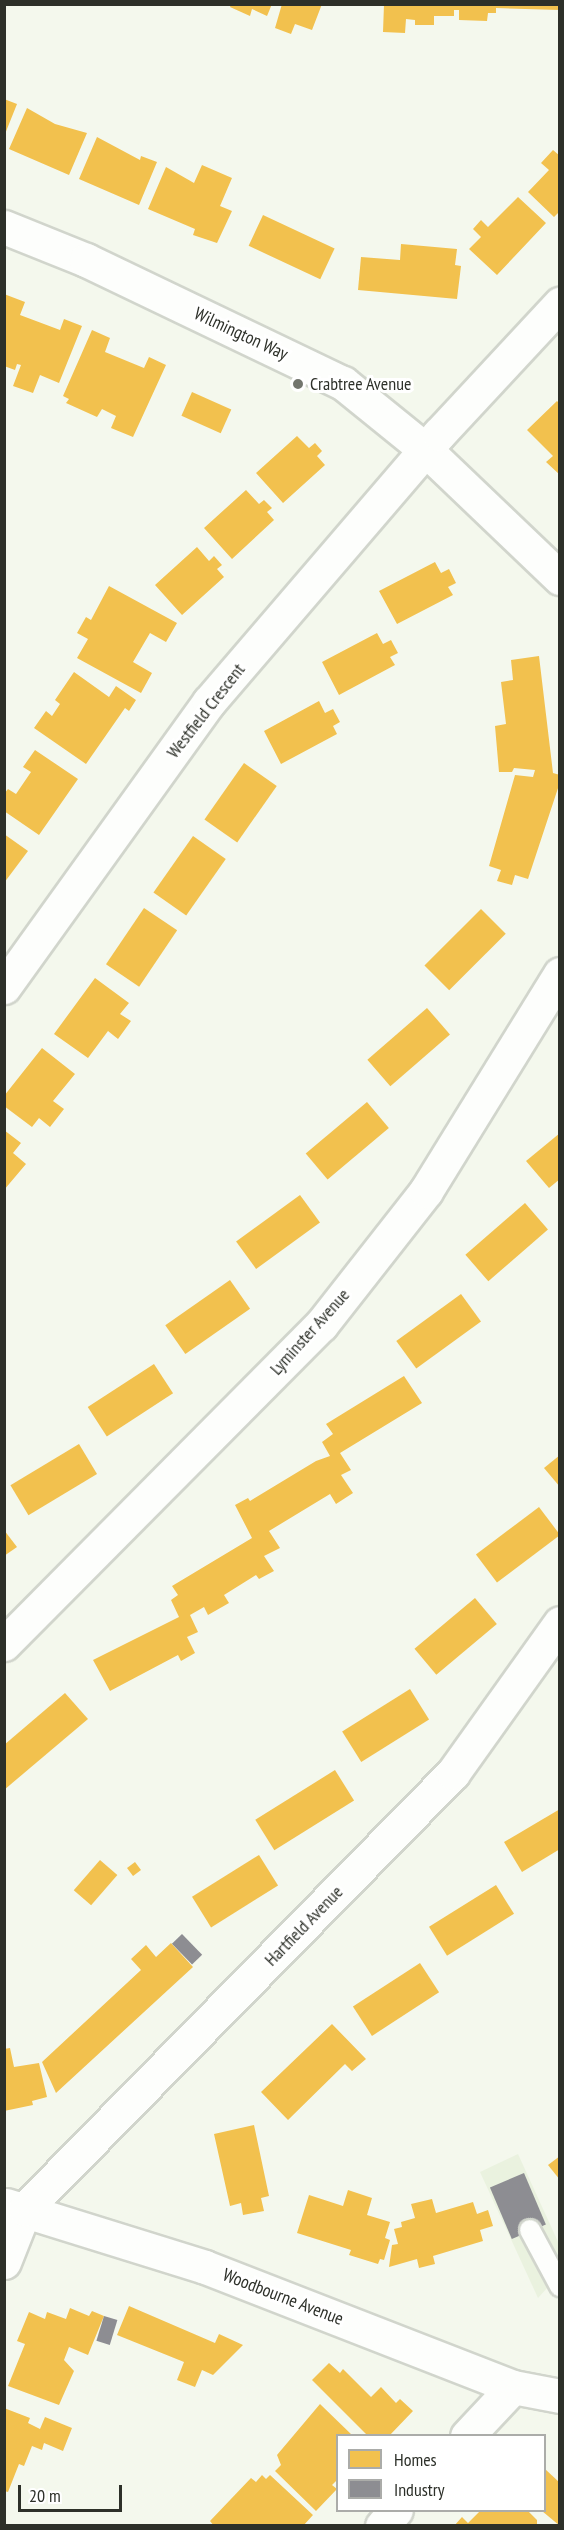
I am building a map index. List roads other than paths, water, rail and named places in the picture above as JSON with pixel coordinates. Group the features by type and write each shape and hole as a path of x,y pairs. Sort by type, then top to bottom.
{"street":[{"name":"Wilmington Way","path":"4,227 86,260 343,383 427,451 560,578"},
{"path":"427,451 560,304"},
{"name":"Westfield Crescent","path":"4,987 209,702 427,451"},
{"name":"Lyminster Avenue","path":"4,1644 321,1325 426,1191 560,974"},
{"name":"Hartfield Avenue","path":"15,2207 453,1773 560,1623"},
{"path":"4,2262 15,2207"},
{"name":"Woodbourne Avenue","path":"15,2207 205,2267 513,2387 560,2396"},
{"path":"469,2434 513,2387"},
{"path":"382,2526 395,2512"}],"lane":[{"path":"530,2230 560,2286"}],"place":[{"name":"Crabtree Avenue","path":"298,384"}]}
